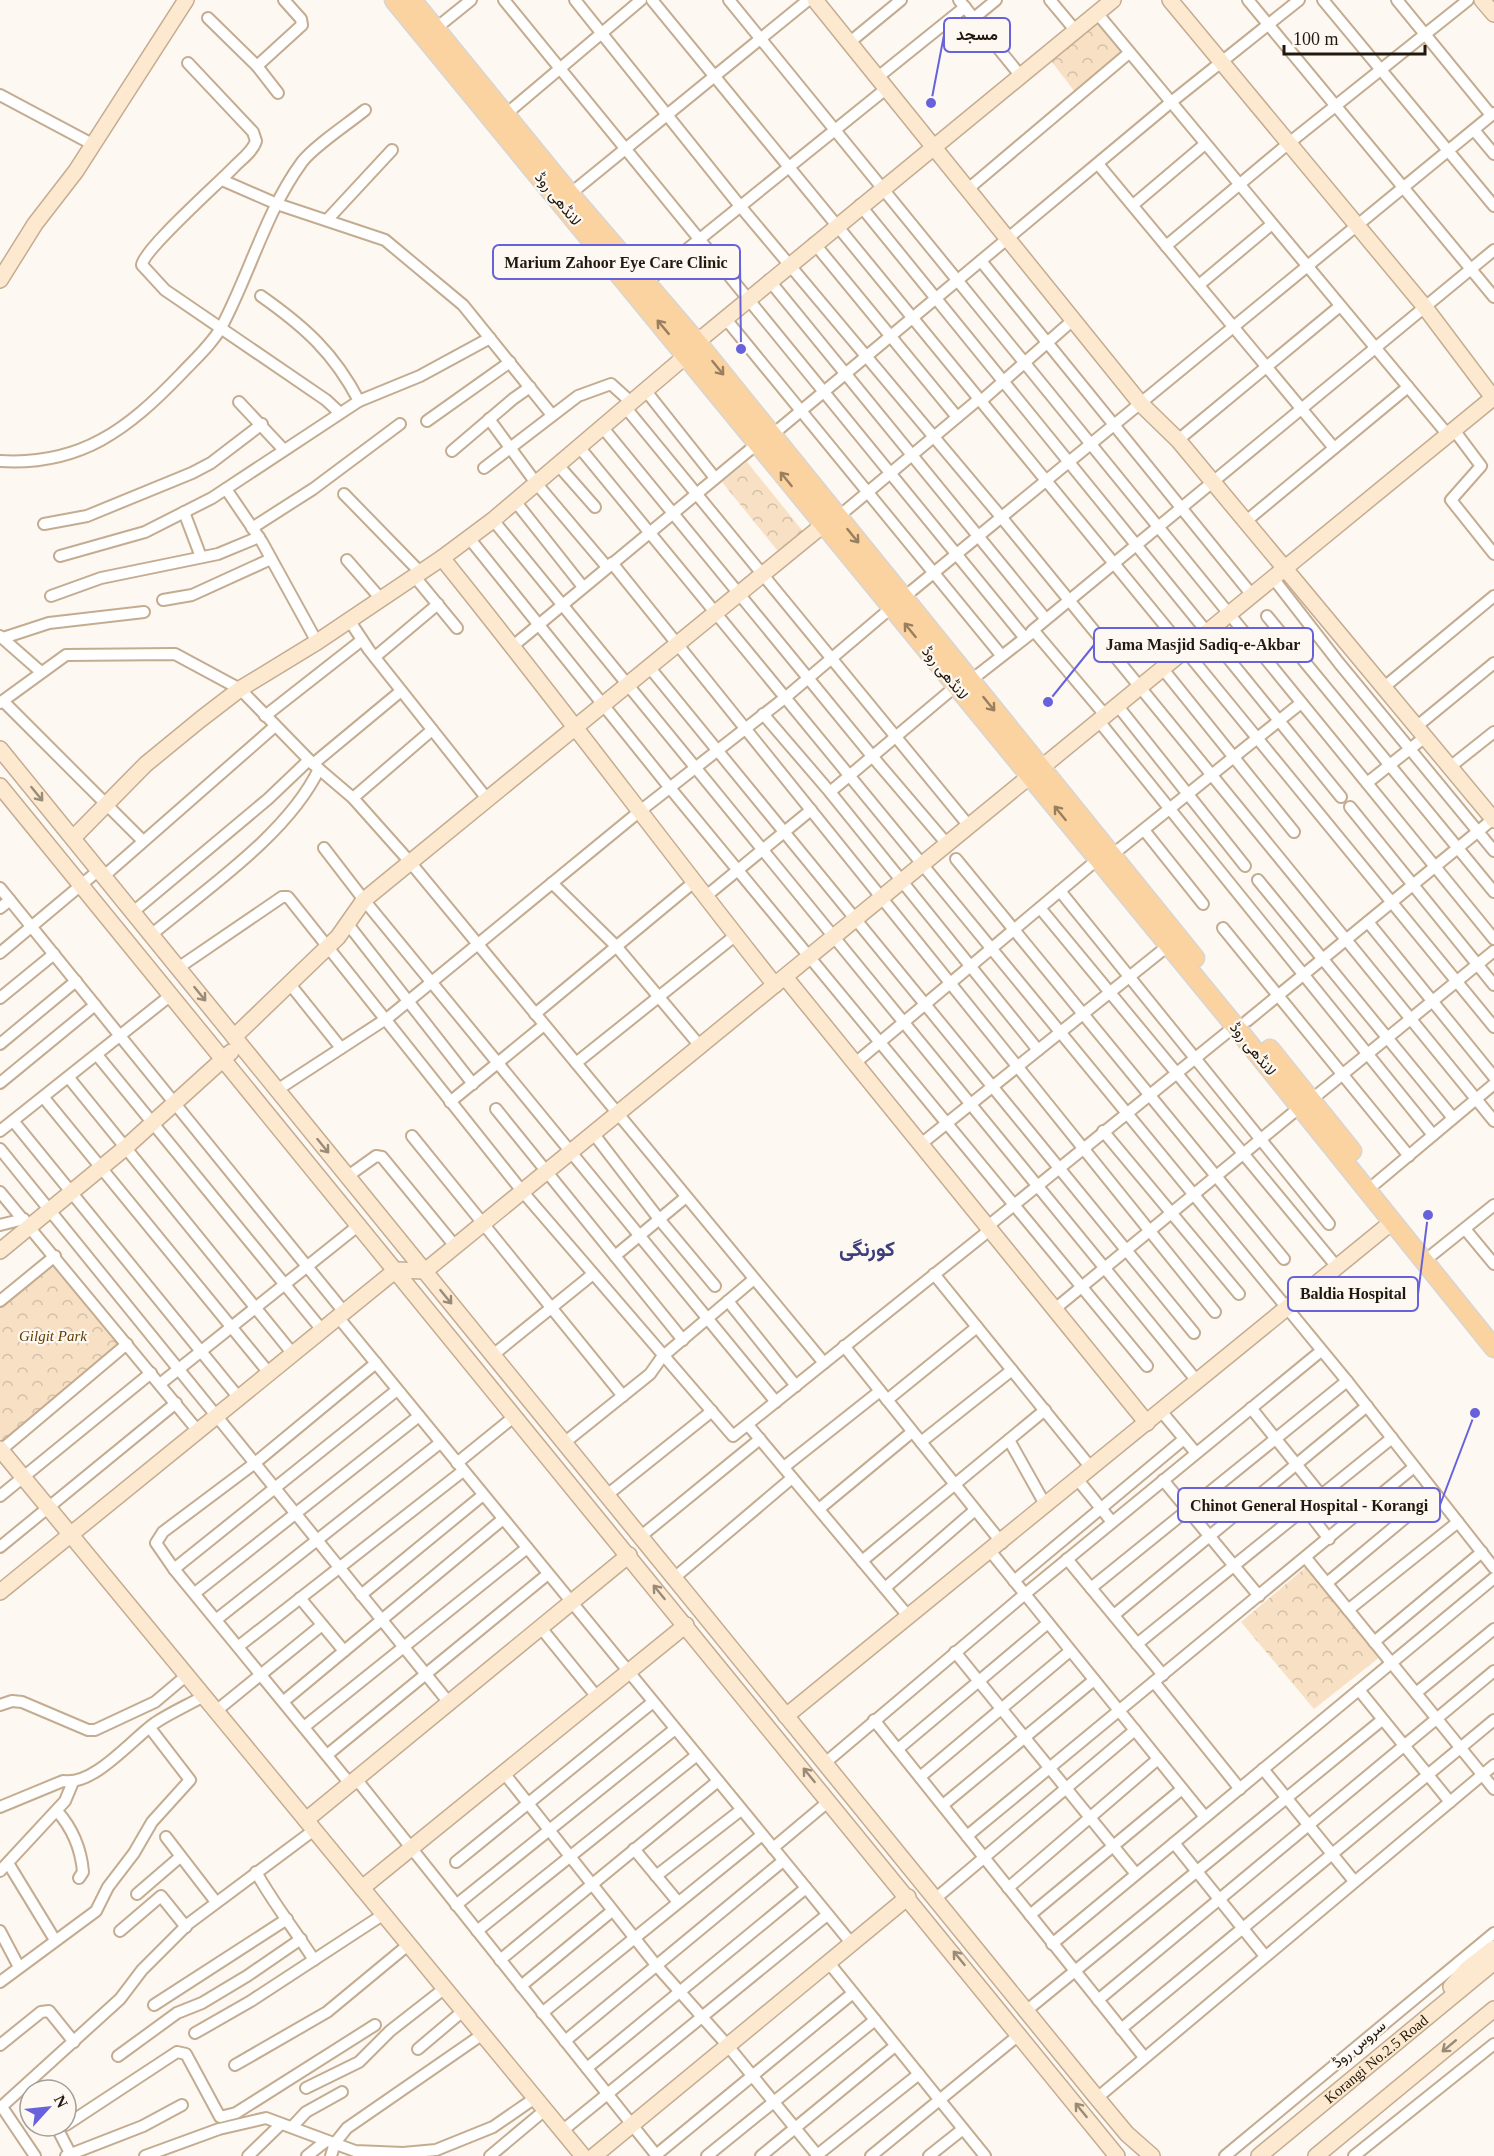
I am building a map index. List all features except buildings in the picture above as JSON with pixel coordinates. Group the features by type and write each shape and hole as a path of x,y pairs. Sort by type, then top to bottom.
{"main road":[{"name":"لانڈھی روڈ","path":"394,0 692,349 1241,1023 1306,1104 1392,1222 1494,1348"},
{"name":"لانڈھی روڈ","path":"412,0 570,194 640,287"},
{"name":"لانڈھی روڈ","path":"1105,857 1168,945 1241,1023"},
{"name":"لانڈھی روڈ","path":"1306,1104 1376,1183 1494,1329"}],"street":[{"path":"0,280 35,224 76,171 186,0"},
{"path":"257,66 303,25 302,20 285,0"},
{"path":"435,29 471,0"},
{"path":"504,0 890,473 957,554 1028,634"},
{"path":"575,0 740,206 1069,599 1494,1121"},
{"path":"506,115 641,0"},
{"path":"652,0 1494,1027"},
{"path":"729,0 1494,939"},
{"path":"570,194 808,0"},
{"path":"815,0 1141,404 1178,440 1245,522 1278,574 1410,749 1494,851"},
{"path":"850,42 901,0"},
{"path":"974,18 996,0"},
{"path":"1050,0 1075,30"},
{"path":"73,838 146,764 240,689 317,642 418,575 493,520 646,391 769,280 1113,0"},
{"path":"0,1592 396,1270 425,1271 1494,398 1424,306 1170,0"},
{"path":"1248,0 1494,297"},
{"path":"513,646 1170,103 1299,0"},
{"path":"1323,0 1494,206"},
{"path":"277,1090 384,1020 432,982 640,811 786,697 933,573 1493,114 1397,0"},
{"path":"1166,246 1289,143 1468,0"},
{"path":"1482,0 1494,14"},
{"path":"640,287 835,130 962,4 1020,75"},
{"path":"1097,13 1374,347 1482,466 1451,500 1494,554"},
{"path":"208,18 257,66 278,93"},
{"path":"968,189 1129,53"},
{"path":"188,63 256,137 255,146 142,261 144,269 165,290 326,400 340,413"},
{"path":"0,95 92,144"},
{"path":"0,461 20,462 55,458 105,440 144,412 221,328 277,204 303,160 365,110"},
{"path":"1474,130 1494,154"},
{"path":"1133,205 1205,144"},
{"path":"327,220 393,150"},
{"path":"1098,164 1334,448"},
{"path":"222,180 277,204 385,240 463,305 552,415"},
{"path":"860,206 1341,797"},
{"path":"1200,285 1272,224"},
{"path":"814,243 957,417"},
{"path":"830,792 896,736 1028,634 1156,526 1494,250"},
{"path":"981,261 1046,344 1252,595"},
{"path":"769,280 1046,618"},
{"path":"261,296 313,335 345,374 359,401"},
{"path":"1178,440 1340,306"},
{"path":"725,318 1001,655"},
{"path":"0,1251 28,1223 51,1210 125,1148 223,1059 237,1040 289,983 338,937 364,900 1003,382 1073,320"},
{"path":"60,556 146,532 226,489 359,401 420,376 490,338"},
{"path":"428,421 510,362"},
{"path":"484,468 578,396 611,384 696,493 969,826"},
{"path":"452,451 530,387"},
{"path":"1245,522 1408,387"},
{"path":"646,391 715,478"},
{"path":"239,402 284,450"},
{"path":"489,419 536,483 610,565 746,728 1215,1311"},
{"path":"44,524 87,516 192,473 262,424"},
{"path":"51,596 101,578 236,548 400,424"},
{"path":"603,428 947,844"},
{"path":"580,447 1347,1381 1494,1568"},
{"path":"558,465 595,507"},
{"path":"226,489 256,532 317,642"},
{"path":"344,494 418,575 458,628"},
{"path":"515,501 583,587"},
{"path":"184,512 201,557"},
{"path":"493,520 1197,1381"},
{"path":"469,538 670,788 1147,1366"},
{"path":"442,558 578,728 705,897 736,935 854,1064 1056,1308 1147,1423"},
{"path":"164,600 192,596 271,560"},
{"path":"347,560 381,599"},
{"path":"178,968 285,896 522,1191 662,1357 674,1366 733,1436 934,1274 1014,1204 1126,1112 1278,996 1478,832 1491,811 1449,767 1383,688 1278,574"},
{"path":"1383,688 1492,602"},
{"path":"375,657 438,604"},
{"path":"1,637 50,624 144,612"},
{"path":"1267,616 1494,892"},
{"path":"349,620 401,692 488,800"},
{"path":"1028,634 1037,632 1107,714 1189,793 1245,866"},
{"path":"1,637 41,672"},
{"path":"265,716 362,640"},
{"path":"142,840 108,804 1,702 66,655 175,654 240,689 274,727 353,798 410,862 824,1363"},
{"path":"1367,783 1410,749 1420,732 1494,663"},
{"path":"650,668 1194,1333"},
{"path":"1162,668 1294,832"},
{"path":"133,912 401,692"},
{"path":"854,1064 1060,891 1144,830 1300,703"},
{"path":"763,714 830,792 1038,1050"},
{"path":"1107,714 1170,809 1433,1135"},
{"path":"0,953 81,885 101,873 142,840 274,727"},
{"path":"353,798 432,730"},
{"path":"1449,767 1494,732"},
{"path":"2,755 73,838 1097,2098 1127,2134 1152,2156"},
{"path":"151,935 263,840 302,800 314,765"},
{"path":"0,786 1118,2156"},
{"path":"1350,807 1494,985"},
{"path":"705,897 811,810"},
{"path":"1144,830 1203,904"},
{"path":"324,848 364,900 776,1402"},
{"path":"956,859 1284,1259"},
{"path":"1258,880 1454,1118"},
{"path":"535,1014 694,882"},
{"path":"552,884 616,946 700,1046"},
{"path":"0,888 307,1267 376,1364 852,1944"},
{"path":"1060,891 1329,1224"},
{"path":"0,908 10,900"},
{"path":"1040,908 1242,1155 1337,1267"},
{"path":"1368,922 1494,1077"},
{"path":"347,923 406,1002 472,1084"},
{"path":"1223,928 1409,1156"},
{"path":"576,1063 736,935"},
{"path":"921,1144 1168,945"},
{"path":"1056,1308 1494,951"},
{"path":"0,998 54,954"},
{"path":"0,1044 76,981"},
{"path":"289,983 341,1048"},
{"path":"0,1131 171,995"},
{"path":"0,1083 95,1005"},
{"path":"450,1102 544,1025"},
{"path":"97,1055 322,1330"},
{"path":"69,1078 293,1354"},
{"path":"1376,1183 1494,1084"},
{"path":"44,1098 269,1373"},
{"path":"496,1109 683,1340"},
{"path":"14,1122 238,1398"},
{"path":"1103,1131 1239,1294"},
{"path":"593,1133 659,1219 715,1286"},
{"path":"412,1136 622,1396"},
{"path":"0,1149 450,1704"},
{"path":"348,1176 376,1156 382,1157 455,1246"},
{"path":"0,1192 198,1431"},
{"path":"615,1256 686,1197"},
{"path":"1433,1254 1492,1211"},
{"path":"786,1716 1092,1469 1392,1222"},
{"path":"0,1225 28,1223"},
{"path":"160,1384 359,1225"},
{"path":"1465,1229 1494,1264"},
{"path":"0,1301 55,1256"},
{"path":"493,1355 593,1274"},
{"path":"934,1274 1092,1469"},
{"path":"564,1443 650,1374 662,1357 754,1279"},
{"path":"728,1301 796,1386"},
{"path":"887,1400 977,1327"},
{"path":"127,1344 0,1450 583,2156"},
{"path":"844,1346 975,1510 1014,1581 1205,1817"},
{"path":"825,1763 1024,1594 1321,1351"},
{"path":"376,1364 255,1463 158,1537 156,1543 158,1548 327,1755 354,1782 412,1849 587,2068 606,2096 657,2156 853,1993"},
{"path":"921,1442 1012,1370"},
{"path":"0,1496 151,1373"},
{"path":"1091,1588 1347,1381"},
{"path":"174,1569 274,1486 397,1390"},
{"path":"784,1467 880,1391"},
{"path":"0,1547 176,1403"},
{"path":"1114,1615 1366,1406"},
{"path":"1251,1408 1321,1495"},
{"path":"862,1561 1045,1410"},
{"path":"607,1495 712,1411"},
{"path":"1161,1411 1196,1453"},
{"path":"195,1593 419,1416"},
{"path":"239,1646 460,1467 515,1416"},
{"path":"748,1425 909,1617"},
{"path":"819,1509 912,1431"},
{"path":"1137,1644 1392,1438"},
{"path":"640,1536 760,1439"},
{"path":"1014,1581 1184,1439"},
{"path":"1009,1440 1046,1506"},
{"path":"217,1619 318,1542 440,1443"},
{"path":"967,1836 1414,1467"},
{"path":"674,1578 792,1478"},
{"path":"1078,1480 1112,1522"},
{"path":"1163,1480 1259,1596"},
{"path":"1327,1583 1436,1493"},
{"path":"361,1595 483,1495"},
{"path":"1305,1508 1329,1539"},
{"path":"885,1588 975,1510"},
{"path":"284,1701 503,1519"},
{"path":"1348,1610 1458,1522"},
{"path":"304,1727 527,1548"},
{"path":"1374,1642 1482,1552"},
{"path":"38,2078 120,1999 186,1927 256,1872 310,1825 354,1782 629,1555"},
{"path":"1306,1558 1494,1789"},
{"path":"1067,1559 1137,1644 1158,1678 1240,1789"},
{"path":"327,1755 548,1574"},
{"path":"1052,1944 1494,1578"},
{"path":"300,1598 344,1651"},
{"path":"898,1749 1048,1623"},
{"path":"216,1711 322,1625"},
{"path":"362,1888 686,1625"},
{"path":"541,1628 597,1697"},
{"path":"1416,1693 1494,1629"},
{"path":"920,1777 1070,1651"},
{"path":"955,1652 1088,1818 1136,1874"},
{"path":"1098,2000 1219,1901 1402,1745 1494,1671"},
{"path":"0,1705 12,1701 22,1702 88,1730 95,1730 155,1702 187,1675"},
{"path":"943,1805 1094,1680"},
{"path":"1359,1690 1450,1802"},
{"path":"0,1807 63,1781 72,1782 102,1767 150,1728 204,1696"},
{"path":"456,1862 653,1702"},
{"path":"874,1720 1144,2057"},
{"path":"1026,2011 1286,1796 1382,1720"},
{"path":"1121,2029 1494,1720"},
{"path":"0,1982 96,1911 108,1887 134,1853 152,1822 190,1780 150,1728"},
{"path":"456,1905 675,1729"},
{"path":"935,1899 1135,1730"},
{"path":"477,1931 697,1755"},
{"path":"1008,1888 1158,1759"},
{"path":"1097,2098 1494,1766"},
{"path":"1263,1769 1286,1796 1307,1827 1354,1881"},
{"path":"504,1773 612,1911 796,2127 817,2156 919,2074"},
{"path":"500,1960 718,1781"},
{"path":"55,1940 4,1867 65,1801 72,1782"},
{"path":"1030,1915 1182,1789"},
{"path":"772,1848 830,1801"},
{"path":"656,1876 741,1810"},
{"path":"57,1811 69,1824 78,1845 83,1872 79,1878"},
{"path":"542,2013 762,1835"},
{"path":"166,1837 216,1902"},
{"path":"1174,1843 1195,1872 1265,1956"},
{"path":"634,1849 678,1902"},
{"path":"138,1894 180,1857"},
{"path":"565,2041 783,1861"},
{"path":"256,1872 268,1894 288,1918 314,1960"},
{"path":"587,2068 806,1888"},
{"path":"120,1931 161,1896 186,1927"},
{"path":"594,2156 908,1897"},
{"path":"521,1986 612,1911"},
{"path":"195,2033 251,2001 384,1914"},
{"path":"562,2132 827,1915"},
{"path":"154,2005 288,1918"},
{"path":"0,1931 19,1967"},
{"name":"سروس روڈ","path":"1225,2156 1494,1933"},
{"path":"118,2056 177,2013 202,2003 301,1939"},
{"path":"235,2065 327,2013 408,1944"},
{"path":"1440,2005 1457,1980 1494,1948"},
{"name":"Korangi No.2.5 Road","path":"1259,2156 1494,1962"},
{"path":"829,1963 983,2155"},
{"path":"306,2088 359,2062 390,2031 445,1988"},
{"path":"1316,2156 1494,2009"},
{"path":"0,2045 41,2012 49,2011 74,2042"},
{"path":"418,2049 463,2011"},
{"path":"707,2156 875,2020"},
{"path":"78,2116 177,2052 186,2054 220,2117 236,2113 375,2025"},
{"path":"307,2156 331,2142 347,2128 483,2034"},
{"path":"871,2156 1020,2034"},
{"path":"1354,2156 1494,2044"},
{"path":"761,2156 896,2046"},
{"path":"249,2156 286,2125 342,2092"},
{"path":"18,2095 1,2107 35,2156"},
{"path":"145,2156 219,2129 266,2118 355,2151 403,2153 436,2150 493,2127 535,2098"},
{"path":"64,2138 68,2154 142,2126 182,2105"},
{"path":"490,2156 545,2110"},
{"path":"929,2156 963,2129"},
{"path":"331,2142 331,2156"}],"green space":[{"path":"1097,13 1129,53 1078,96 1046,54"},
{"path":"747,462 806,535 781,555 722,482"},
{"name":"Gilgit Park","path":"55,1256 127,1344 0,1449 0,1301"},
{"path":"1306,1567 1380,1657 1314,1709 1241,1622"}],"place":[{"name":"مسجد","path":"931,103"},
{"name":"Marium Zahoor Eye Care Clinic","path":"741,349"},
{"name":"Jama Masjid Sadiq-e-Akbar","path":"1048,702"},
{"name":"Baldia Hospital","path":"1428,1215"},
{"name":"Chinot General Hospital - Korangi","path":"1475,1413"}],"district":[{"name":"کورنگی","path":"867,1249"}]}
